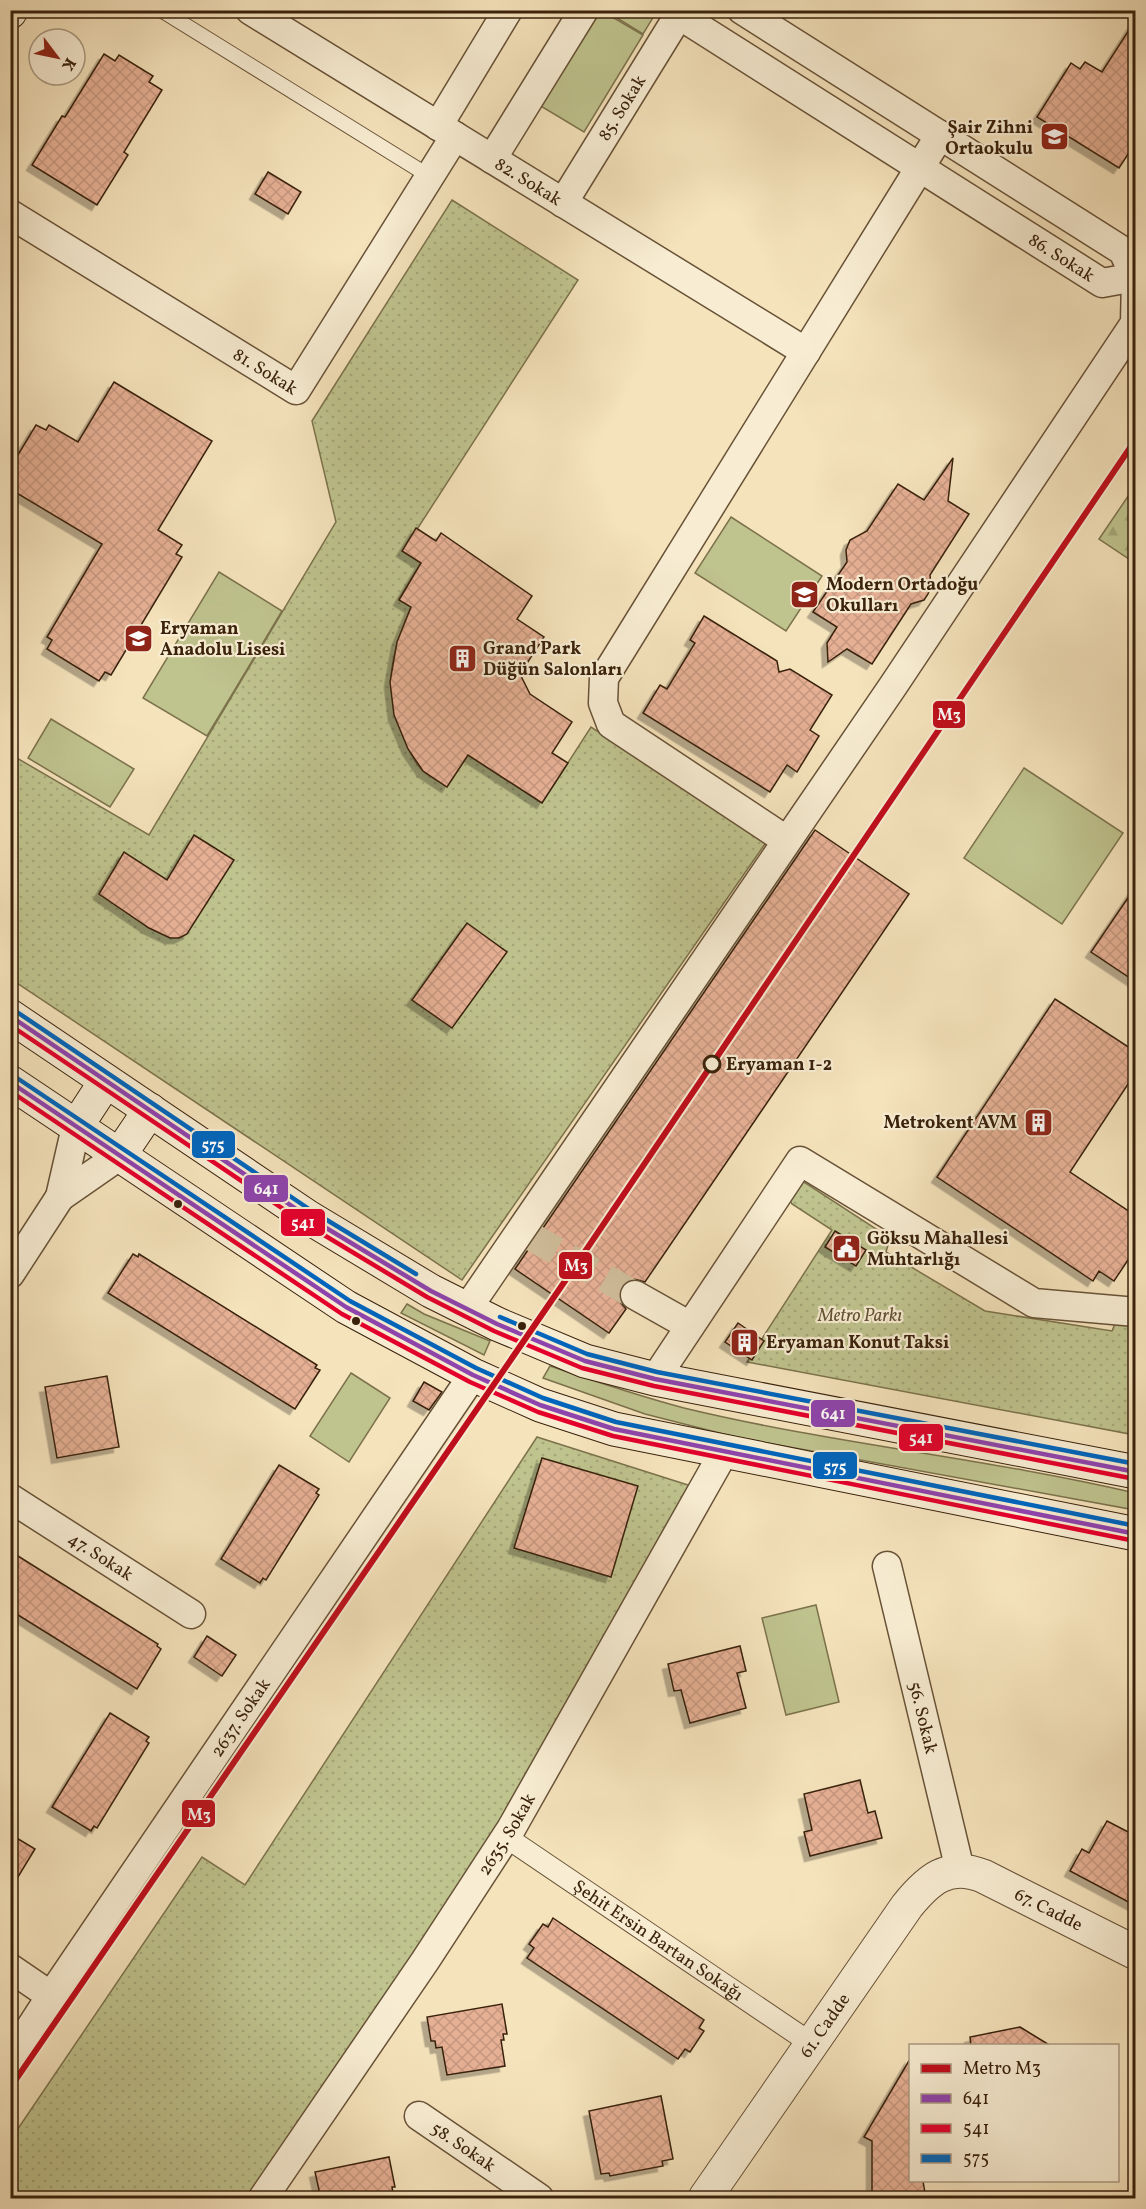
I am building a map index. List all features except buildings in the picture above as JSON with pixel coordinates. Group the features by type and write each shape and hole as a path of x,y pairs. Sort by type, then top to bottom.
{"main road":[{"path":"10,1016 308,1217 431,1291 585,1361 655,1379 1136,1472"},
{"path":"76,1127 106,1081"},
{"path":"10,1082 346,1307 473,1375 540,1405 614,1429 1136,1534"},
{"path":"119,1155 150,1110"},
{"name":"67. Cadde","path":"960,1870 974,1872 991,1879 1136,1953"},
{"name":"61. Cadde","path":"705,2199 914,1898 927,1884 940,1876 960,1870"}],"street":[{"name":"82. Sokak","path":"250,10 290,21 446,131 806,352"},
{"name":"81. Sokak","path":"10,214 296,390 429,176 446,131 508,10"},
{"path":"492,159 584,10"},
{"path":"467,1309 527,1234 786,840 893,686 1135,324 1135,277 1123,251 742,10"},
{"name":"86. Sokak","path":"680,13 1102,283 1135,277"},
{"name":"85. Sokak","path":"563,203 680,13"},
{"path":"786,840 611,724 603,703 604,678 940,135"},
{"path":"10,1274 60,1197 76,1127"},
{"path":"60,1197 119,1155"},
{"path":"655,1379 800,1161 1034,1303 1136,1312"},
{"path":"635,1295 690,1326"},
{"name":"2637. Sokak","path":"10,2059 473,1375"},
{"name":"2635. Sokak","path":"263,2199 425,1961 506,1837 724,1452"},
{"name":"47. Sokak","path":"10,1498 191,1614"},
{"name":"56. Sokak","path":"887,1566 960,1870"},
{"name":"Şehit Ersin Bartan Sokağı","path":"506,1837 812,2044"},
{"path":"10,1968 51,1996"},
{"name":"58. Sokak","path":"419,2116 539,2199"}],"lane":[{"path":"161,10 429,176"}],"green space":[{"path":"589,11 602,11 643,35 584,132 534,102"},
{"path":"615,11 657,11 643,34 612,15"},
{"path":"452,200 578,280 403,551 421,563 399,599 411,607 394,656 391,686 396,718 409,750 424,772 447,787 468,755 542,803 591,727 767,841 462,1280 11,979 10,754 149,835 336,522 312,421"},
{"path":"1135,486 1135,563 1099,539"},
{"path":"731,517 822,576 786,631 695,573"},
{"path":"219,572 282,611 207,736 143,698"},
{"path":"51,719 134,769 110,807 28,758"},
{"path":"1024,768 1123,833 1062,924 964,858"},
{"name":"Metro Parkı","path":"798,1181 804,1182 890,1238 886,1252 985,1311 1112,1331 1117,1319 1135,1324 1135,1435 747,1362 832,1230 792,1204 788,1197"},
{"path":"407,1304 424,1314 490,1341 484,1355 401,1313"},
{"path":"550,1366 684,1408 740,1421 1023,1470 1135,1493 1135,1510 735,1437 645,1414 543,1378"},
{"path":"351,1373 390,1398 349,1462 310,1436"},
{"path":"537,1437 691,1486 504,1818 249,2198 11,2198 11,2139 202,1857 245,1885"},
{"path":"816,1605 839,1702 786,1715 762,1618"}],"tunnel":[{"path":"532,1237 635,1295"}],"metro line":[{"name":"M3","path":"10,2088 565,1281 1136,439"}],"transit line":[{"name":"575","path":"14,1010 312,1211 416,1274"},
{"name":"641","path":"10,1016 308,1217 431,1291 497,1324 585,1361 655,1379 1136,1472"},
{"name":"541","path":"10,1025 304,1223 427,1297 494,1331 582,1368 654,1386 1135,1479"},
{"name":"575","path":"14,1076 350,1301 476,1368 543,1398 616,1422 1136,1526"},
{"name":"641","path":"10,1082 346,1307 473,1375 540,1405 614,1429 1136,1534"},
{"name":"541","path":"10,1091 342,1314 470,1382 538,1412 613,1436 1135,1541"},
{"name":"575","path":"500,1317 587,1354 657,1372 1136,1464"}],"place":[{"name":"Şair Zihni Ortaokulu","path":"1054,137"},
{"name":"Modern Ortadoğu Okulları","path":"805,594"},
{"name":"Eryaman Anadolu Lisesi","path":"139,638"},
{"name":"Grand Park Düğün Salonları","path":"462,658"},
{"name":"Eryaman 1-2","path":"712,1064"},
{"name":"Metrokent AVM","path":"1038,1122"},
{"name":"Göksu Mahallesi Muhtarlığı","path":"846,1248"},
{"name":"Eryaman Konut Taksi","path":"745,1342"}]}
